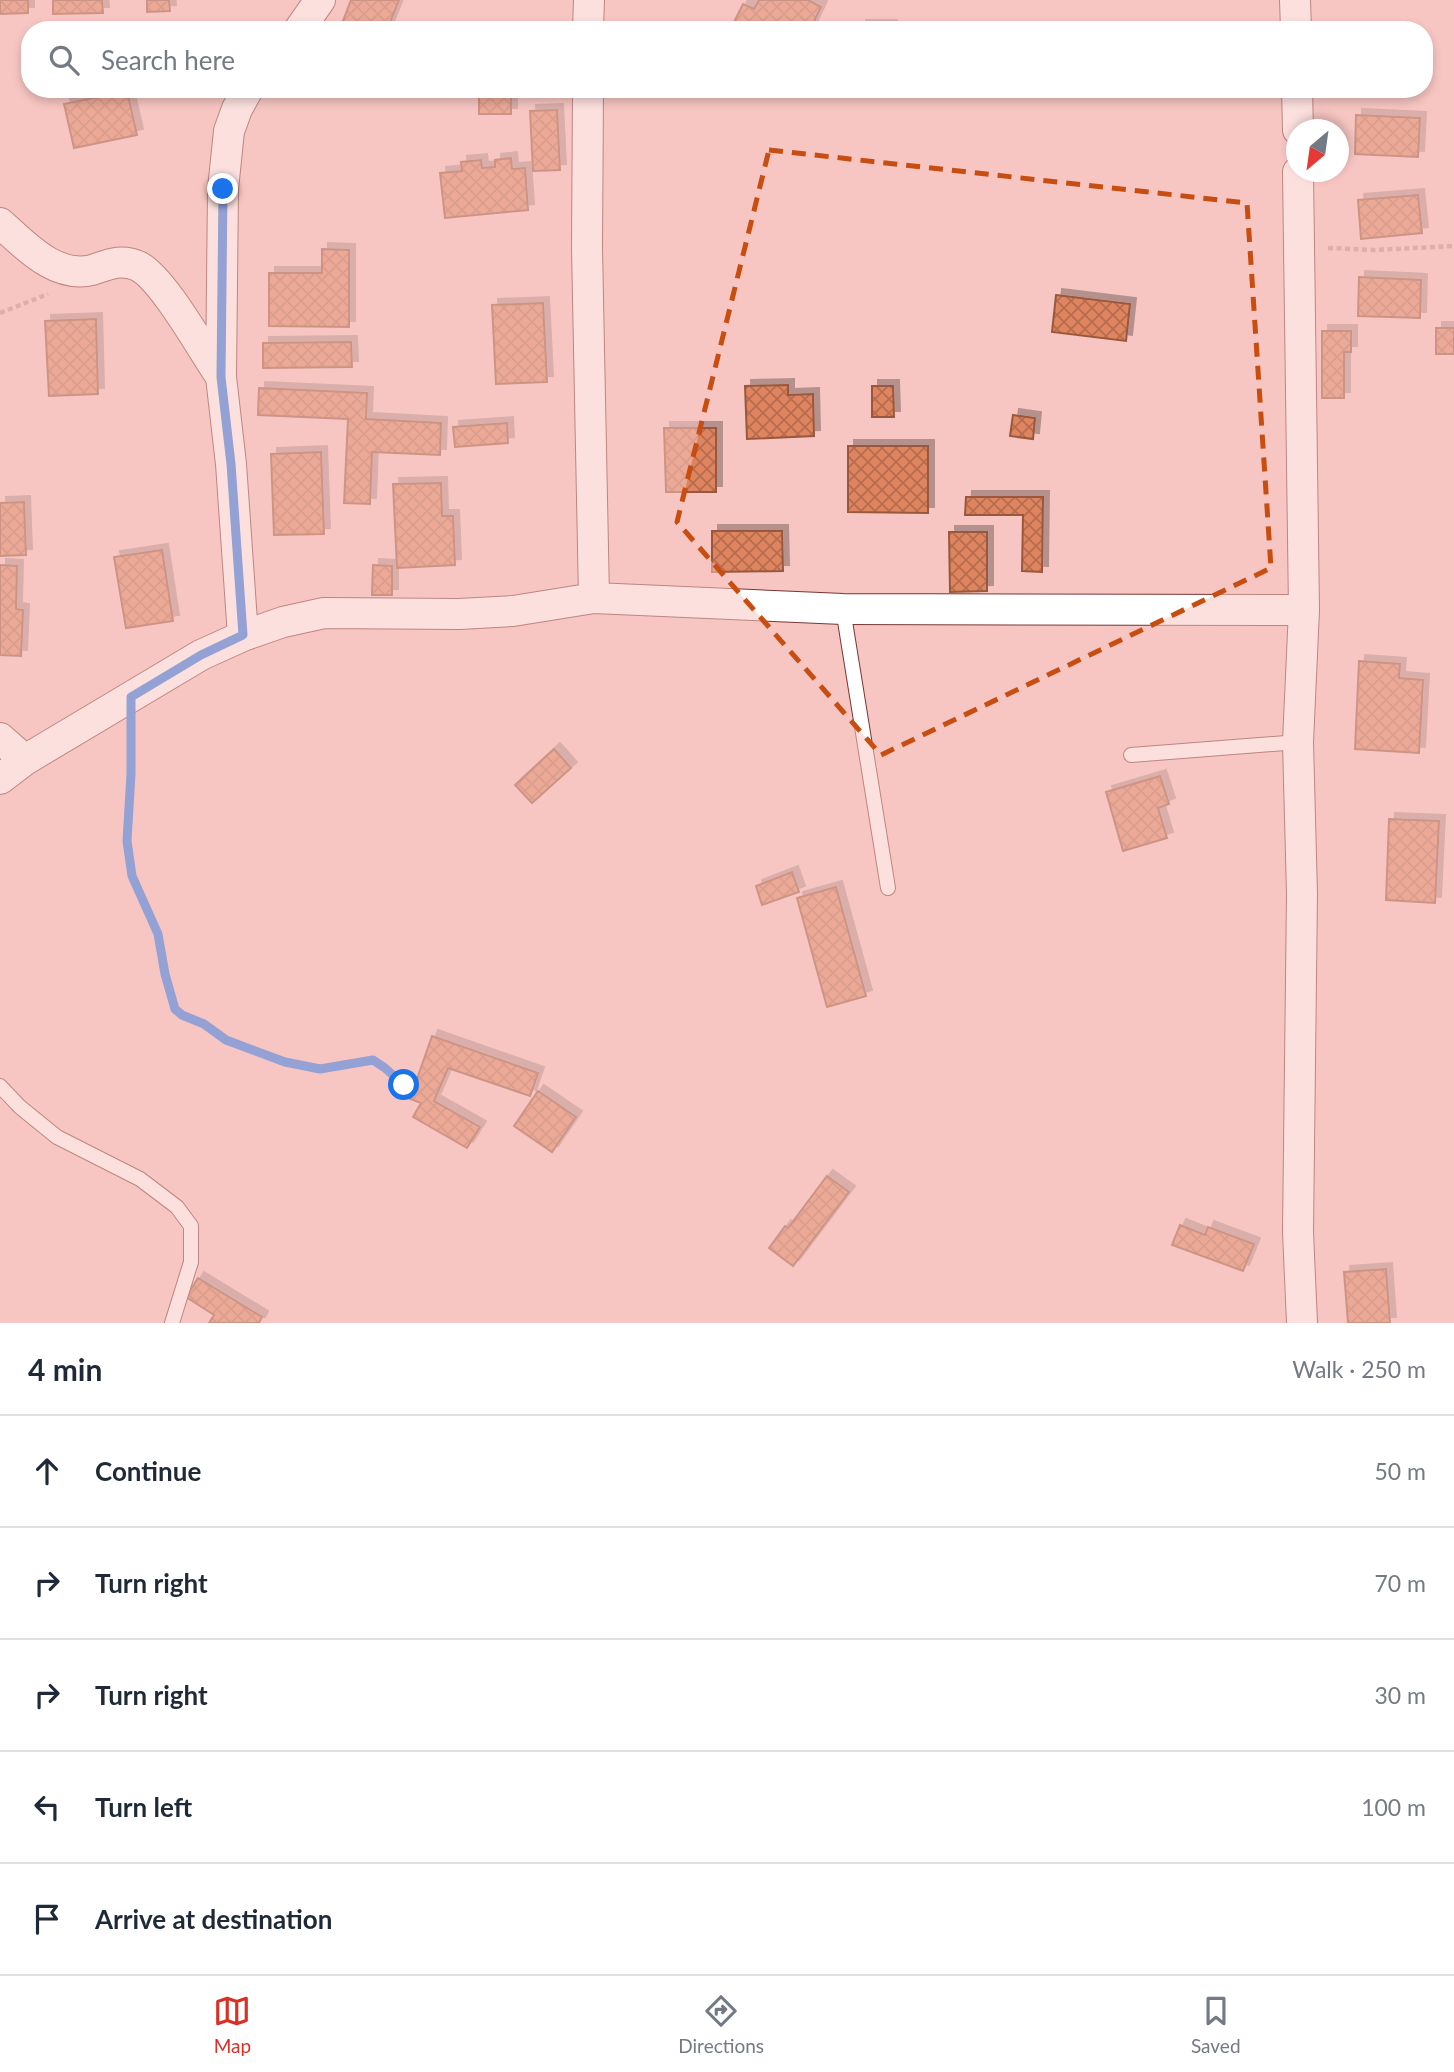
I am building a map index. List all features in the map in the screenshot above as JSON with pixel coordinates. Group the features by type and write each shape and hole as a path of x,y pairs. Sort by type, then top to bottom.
{"street":[{"path":"305,21 320,0"},
{"path":"589,0 589,21"},
{"path":"1295,0 1296,21"},
{"path":"243,98 229,131 223,189 221,377 231,464 243,635"},
{"path":"588,98 587,248 594,598"},
{"path":"1297,98 1298,119"},
{"path":"1298,182 1304,610 1298,742 1302,894 1298,1232 1302,1323"},
{"path":"0,223 47,263 71,271 91,270 110,262 127,262 140,267 165,292 221,377"},
{"path":"0,779 25,760 201,655 243,635 324,613 459,614 513,611 594,598 843,609 1304,610"},
{"path":"0,737 25,760"}],"lane":[{"path":"843,609 888,888"},
{"path":"1131,755 1298,742"},
{"path":"0,1086 20,1107 57,1137 140,1179 177,1207 191,1226 191,1262 172,1323"}],"path":[{"path":"1299,247 1374,250 1454,246"},
{"path":"131,697 131,774 127,841 132,876 158,934 175,1009 182,1015 204,1024 226,1040 265,1056 320,1069 373,1060 404,1085"}],"highlighted area":[{"path":"769,150 1247,203 1271,568 881,755 677,522"}],"building":[{"path":"0,0 28,0 28,13 0,14"},
{"path":"53,0 102,0 103,13 53,14"},
{"path":"147,0 169,0 170,11 147,12"},
{"path":"351,0 399,0 391,21 343,21"},
{"path":"759,0 808,0 821,7 814,21 734,21 743,4 754,9"},
{"path":"93,98 129,98 137,135 74,148 64,104"},
{"path":"479,98 511,98 511,114 479,114"},
{"path":"557,110 560,170 533,171 530,111"},
{"path":"1356,115 1420,118 1418,157 1355,154"},
{"path":"511,158 512,169 525,168 528,210 445,218 440,173 462,171 461,162 481,160 482,168 495,167 495,160"},
{"path":"1418,195 1422,233 1361,239 1358,200"},
{"path":"322,249 349,250 349,327 269,326 269,273 322,273"},
{"path":"1359,277 1421,280 1420,318 1358,316"},
{"path":"1056,295 1130,304 1126,341 1052,332"},
{"path":"543,303 547,382 496,384 492,305"},
{"path":"96,319 98,394 49,396 45,321"},
{"path":"1436,328 1454,328 1454,354 1436,354"},
{"path":"1322,331 1351,331 1351,352 1344,352 1344,398 1322,398"},
{"path":"351,342 352,367 263,368 263,343"},
{"path":"788,385 788,395 813,394 814,436 747,439 745,386"},
{"path":"872,386 893,386 894,417 872,417"},
{"path":"259,388 367,393 366,419 441,423 440,455 372,452 370,504 344,503 348,419 258,415"},
{"path":"1013,415 1035,418 1033,439 1010,436"},
{"path":"507,423 508,443 455,447 453,427"},
{"path":"664,428 716,428 716,492 666,492"},
{"path":"848,446 928,446 928,513 848,512"},
{"path":"321,452 324,534 274,535 271,454"},
{"path":"441,483 442,516 453,516 455,565 397,568 393,484"},
{"path":"966,497 1043,497 1042,572 1022,571 1023,515 965,515"},
{"path":"24,502 26,555 0,556 0,503"},
{"path":"712,531 782,531 783,571 712,572"},
{"path":"949,532 987,532 987,591 950,592"},
{"path":"162,550 173,621 126,628 114,557"},
{"path":"0,565 17,566 16,609 23,610 21,656 0,655"},
{"path":"373,565 392,566 392,595 372,595"},
{"path":"1359,661 1400,664 1399,678 1423,680 1419,753 1355,749"},
{"path":"554,749 571,768 532,803 515,785"},
{"path":"1160,776 1169,804 1158,808 1167,838 1123,851 1106,792"},
{"path":"1389,819 1439,821 1435,903 1386,900"},
{"path":"792,872 799,892 762,905 756,886"},
{"path":"836,887 866,996 827,1007 797,898"},
{"path":"432,1036 538,1073 530,1096 448,1068 434,1101 480,1127 467,1148 413,1117 421,1103 410,1099"},
{"path":"538,1091 576,1117 552,1152 514,1126"},
{"path":"827,1176 849,1192 793,1266 769,1248 785,1226 788,1228"},
{"path":"1180,1225 1205,1235 1208,1227 1254,1244 1243,1271 1172,1245"},
{"path":"1386,1269 1390,1323 1348,1323 1344,1272"},
{"path":"198,1278 262,1317 259,1323 209,1323 214,1315 186,1297"}],"route":[{"path":"223,189 221,377 231,464 243,635 201,655 131,697 131,774 127,841 132,876 158,934 172,1003 182,1015 204,1024 226,1040 285,1062 320,1069 373,1060 404,1085"}]}
